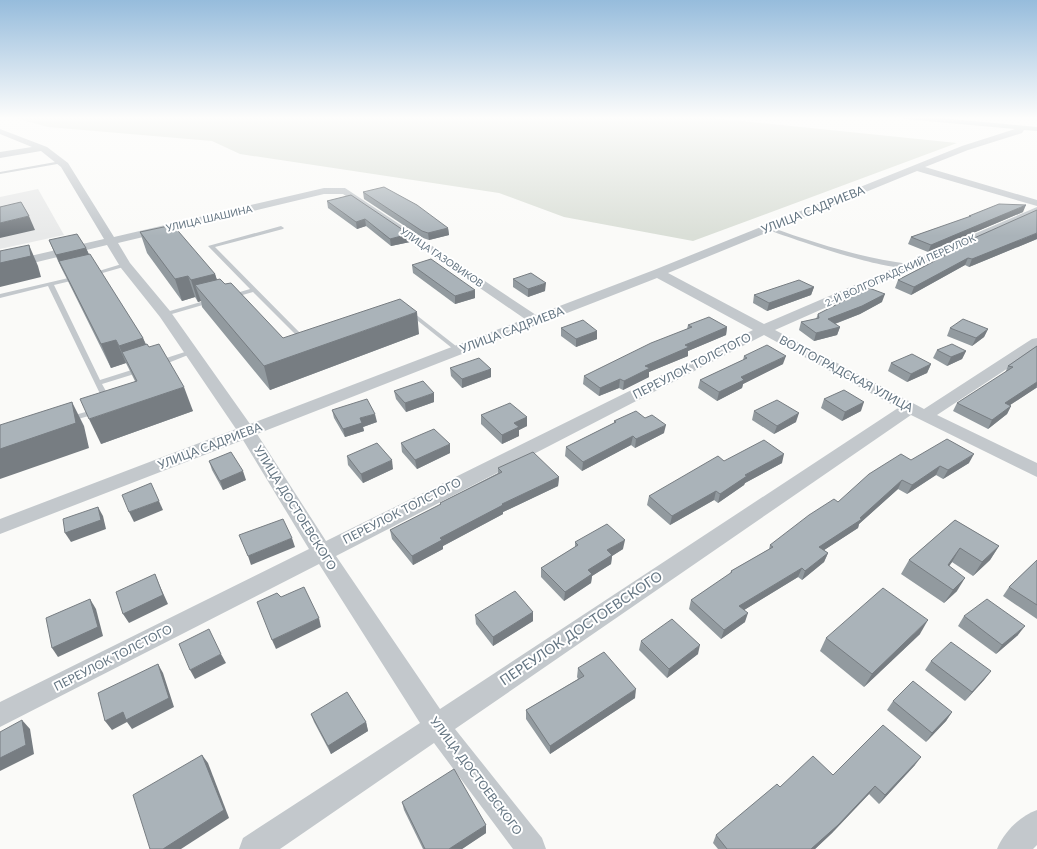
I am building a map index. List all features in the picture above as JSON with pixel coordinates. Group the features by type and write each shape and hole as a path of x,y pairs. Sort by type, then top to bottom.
{"street":[{"name":"УЛИЦА ДОСТОЕВСКОГО","path":"53,157 61,162 112,241 125,265 165,314 247,432 322,552 436,726 531,849"},
{"name":"УЛИЦА САДРИЕВА","path":"0,527 536,321 944,157"},
{"path":"917,168 1037,203"},
{"name":"УЛИЦА ШАШИНА","path":"0,267 324,191"},
{"name":"УЛИЦА ГАЗОВИКОВ","path":"324,191 345,191 536,321"},
{"name":"2-Й ВОЛГОГРАДСКИЙ ПЕРЕУЛОК","path":"763,330 1037,210"},
{"name":"ВОЛГОГРАДСКАЯ УЛИЦА","path":"658,273 917,412 1037,471"},
{"name":"ПЕРЕУЛОК ТОЛСТОГО","path":"0,715 763,330"},
{"name":"ПЕРЕУЛОК ДОСТОЕВСКОГО","path":"254,849 436,726 917,412 1037,342"},
{"path":"1012,849 1037,824"}],"lane":[{"path":"0,173 61,162"},
{"path":"281,228 211,246 304,340 311,338"},
{"path":"768,228 830,250 871,261 909,266"},
{"path":"88,275 125,265"},
{"path":"0,296 80,277"},
{"path":"50,284 110,406 66,421"},
{"path":"224,298 254,290"},
{"path":"165,314 217,300"},
{"path":"403,306 459,351"},
{"path":"98,383 191,352"}],"shaded area":[{"path":"257,157 920,157 693,241 564,217 499,193"},
{"path":"38,189 64,235 0,249 0,197"}],"building":[{"path":"384,187 417,205 448,228 428,233 422,231 363,192"},
{"path":"351,195 409,234 390,239 365,219 356,222 327,201"},
{"path":"21,202 29,216 0,223 0,207"},
{"path":"999,204 1026,205 931,245 911,237 971,216 969,216"},
{"path":"1037,210 1037,233 972,259 968,258 914,287 898,280 950,253 945,251"},
{"path":"173,225 215,274 191,280 188,276 175,279 140,232"},
{"path":"77,234 86,248 56,255 49,240"},
{"path":"29,245 31,256 0,263 0,251"},
{"path":"90,254 143,338 119,346 116,340 101,344 59,261"},
{"path":"431,259 475,290 455,296 412,265"},
{"path":"531,273 546,283 528,289 513,279"},
{"path":"220,279 225,284 231,283 283,338 400,299 417,312 264,366 195,285"},
{"path":"799,280 814,287 769,303 754,295"},
{"path":"869,288 885,294 862,306 828,319 840,327 816,333 801,322 819,318 818,314"},
{"path":"709,317 727,327 685,345 689,347 645,366 650,368 624,381 620,379 600,388 584,376 651,343 692,327 688,325"},
{"path":"963,319 988,329 976,338 950,328"},
{"path":"583,320 597,331 576,339 561,328"},
{"path":"147,344 149,347 159,344 184,387 89,419 80,399 137,381 122,352"},
{"path":"952,344 966,351 951,357 937,350"},
{"path":"767,345 786,356 741,377 744,380 719,392 700,380 747,358 744,356"},
{"path":"1037,346 1037,382 1005,403 1011,406 992,420 957,403 1013,367 1008,366"},
{"path":"912,354 931,364 911,374 891,363"},
{"path":"479,358 491,369 462,379 450,368"},
{"path":"423,381 434,393 405,403 394,391"},
{"path":"844,390 864,402 845,412 824,399"},
{"path":"367,399 375,414 360,418 362,423 343,429 332,410"},
{"path":"777,400 799,413 777,426 754,411"},
{"path":"72,402 76,423 0,449 0,425"},
{"path":"510,403 527,417 514,423 519,427 502,435 481,415"},
{"path":"636,411 645,418 652,415 666,425 636,439 633,436 583,462 566,447 616,422 614,421"},
{"path":"434,429 450,444 415,460 401,443"},
{"path":"947,439 974,454 948,470 940,466 912,485 902,480 860,518 862,519 819,547 828,553 805,571 802,568 739,606 748,613 724,630 691,600 732,572 731,571 773,547 770,545 809,515 834,499 838,502 869,474 901,454 911,460"},
{"path":"764,440 784,454 745,475 747,476 720,494 716,491 672,516 649,496 718,456 724,461"},
{"path":"377,443 392,460 361,474 347,456"},
{"path":"231,452 243,471 220,481 209,461"},
{"path":"533,452 559,477 502,504 503,505 440,538 442,540 412,556 390,530 502,472 498,468"},
{"path":"151,483 159,501 129,512 122,495"},
{"path":"98,507 101,520 65,533 63,519"},
{"path":"283,519 292,538 248,556 239,535"},
{"path":"955,520 999,546 982,562 960,548 948,565 965,578 953,590 909,560"},
{"path":"607,524 625,540 607,550 612,555 588,570 592,574 565,592 541,568 578,545 575,542"},
{"path":"1037,560 1037,605 1009,587"},
{"path":"155,574 163,595 123,614 116,592"},
{"path":"304,587 319,618 272,640 257,602 277,593 281,597"},
{"path":"883,588 928,620 872,674 826,638"},
{"path":"515,591 533,612 493,637 475,615"},
{"path":"90,599 98,627 52,648 46,618"},
{"path":"987,599 1025,626 1002,645 964,616"},
{"path":"672,619 700,645 669,669 641,641"},
{"path":"209,629 221,654 190,670 179,644"},
{"path":"951,642 991,671 972,692 931,661"},
{"path":"604,652 636,689 550,746 526,710 584,676 578,668"},
{"path":"158,664 169,698 126,720 123,712 105,721 98,693"},
{"path":"913,681 952,712 932,733 893,701"},
{"path":"347,692 366,722 328,746 311,714"},
{"path":"22,720 26,745 0,758 0,732"},
{"path":"883,725 921,757 885,795 875,786 838,825 811,849 727,849 716,835 777,784 780,787 813,756 833,775"},
{"path":"202,755 224,810 163,849 150,849 133,795"},
{"path":"454,769 486,825 449,849 425,849 402,802"}]}
